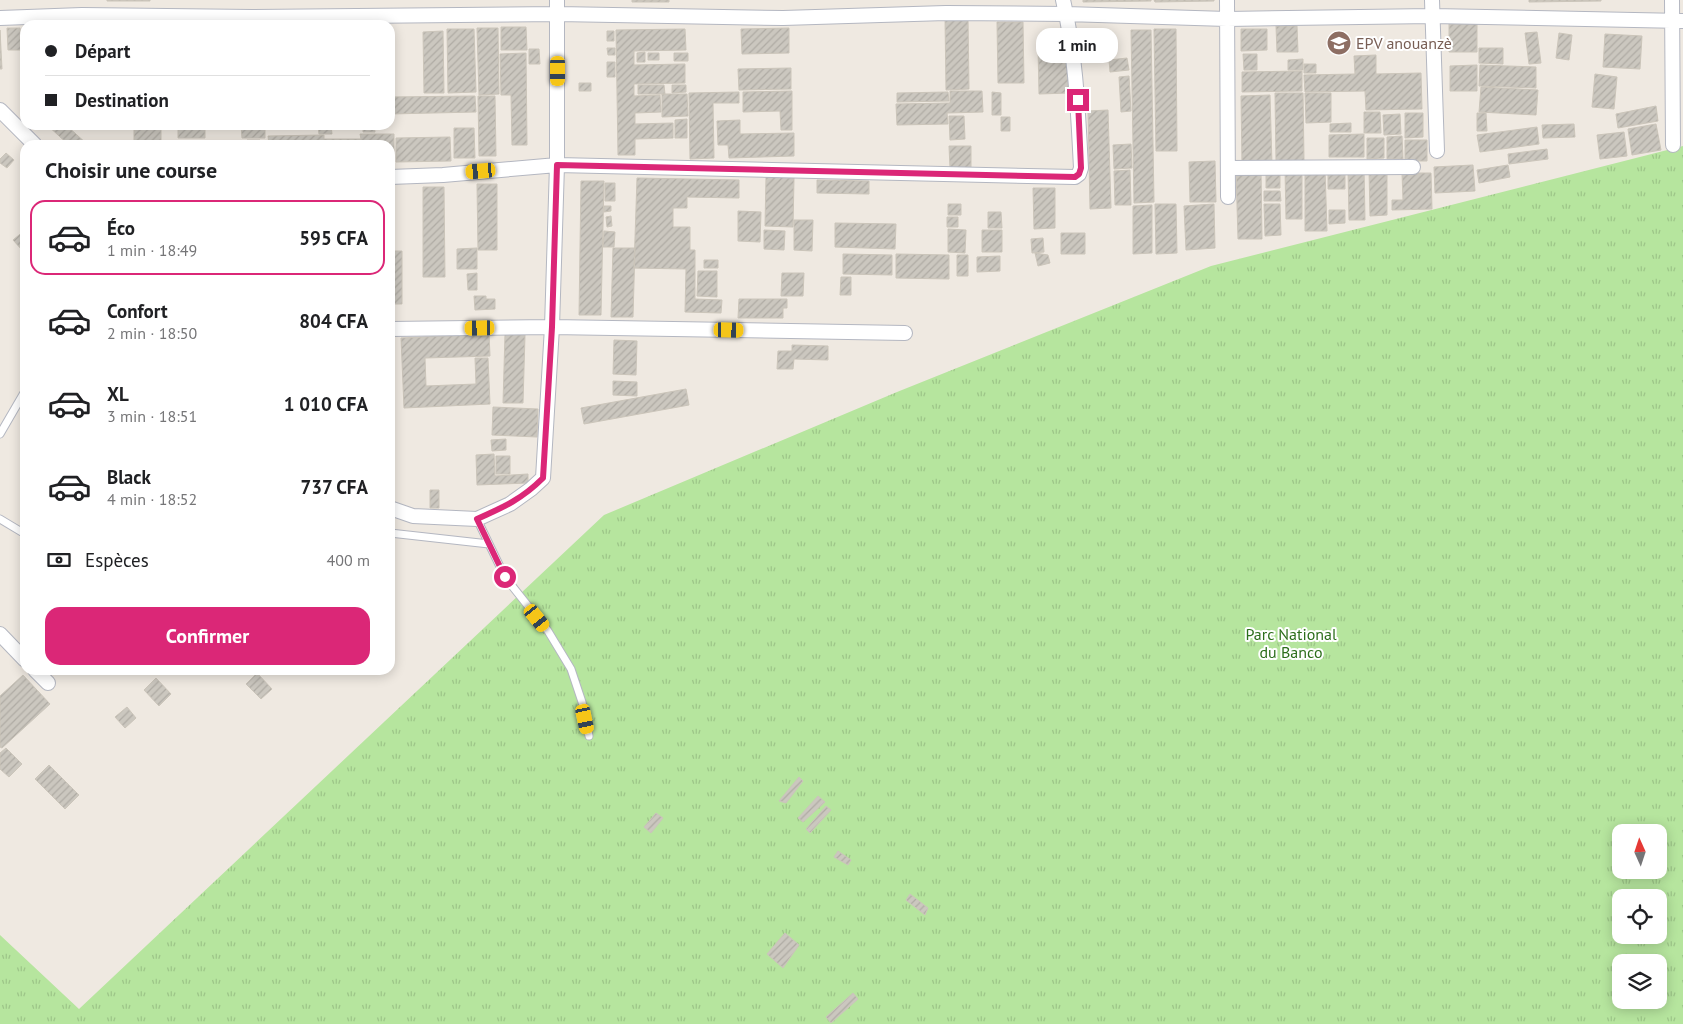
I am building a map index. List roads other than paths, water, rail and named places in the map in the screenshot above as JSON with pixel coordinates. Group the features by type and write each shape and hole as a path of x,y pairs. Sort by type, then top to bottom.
{"street":[{"path":"395,177 443,175 557,165 1075,177 1079,174 1081,168 1078,100 1063,0"},
{"path":"1228,0 1228,197"},
{"path":"1432,0 1437,151"},
{"path":"1672,0 1677,20 1673,145"},
{"path":"395,510 413,516 477,519 510,504 543,478 552,327 557,165 558,7"},
{"path":"0,18 82,15 252,17 558,7 783,18 946,14 1066,14 1227,19 1432,16 1677,20"},
{"path":"0,110 30,140"},
{"path":"1228,168 1413,167"},
{"path":"395,329 552,327 905,333"},
{"path":"0,634 20,655"},
{"path":"40,675 48,684"}],"lane":[{"path":"0,434 20,400"},
{"path":"0,519 20,531"},
{"path":"477,519 505,577 548,631 571,669 582,702 589,736"},
{"path":"395,534 489,544"}],"place":[{"name":"EPV anouanzè","path":"1339,43"}],"park label":[{"name":"Parc National du Banco","path":"1291,643"}]}
